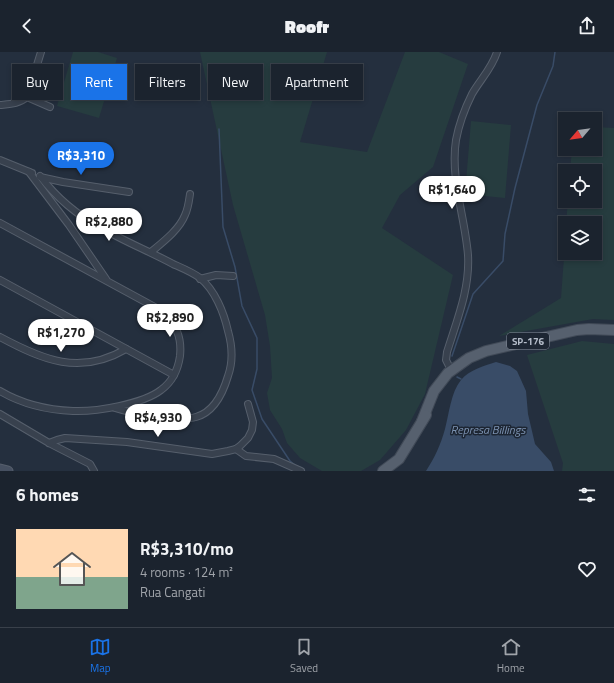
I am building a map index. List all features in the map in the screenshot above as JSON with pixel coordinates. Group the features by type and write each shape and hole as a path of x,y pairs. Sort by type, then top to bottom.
{"main road":[{"name":"SP-176","path":"449,372 469,358 493,350 577,330 614,330"},
{"path":"383,471 399,459 422,420 435,402 449,372"}],"street":[{"path":"37,64 41,52"},
{"path":"449,372 446,360 447,352 464,300 468,273 465,228 456,173 456,139 462,115 472,94 486,73 497,52"},
{"path":"0,105 16,103 24,100"},
{"path":"33,100 50,108"},
{"path":"0,160 40,176 63,182 129,192"},
{"path":"29,172 69,225 107,281"},
{"path":"40,176 62,200 87,220 200,279 210,290 220,306 224,317 230,339 230,370 223,391 209,411 202,415 188,418 176,418 126,411 114,407"},
{"path":"150,252 167,238 182,222 190,194"},
{"path":"0,223 162,311 175,325 181,346 179,360 170,382 160,391 144,398 114,407 74,411 50,408 19,401 0,391"},
{"path":"200,279 216,275 233,276"},
{"path":"0,280 174,375"},
{"path":"0,337 41,357 61,362 90,362 106,358 126,348"},
{"path":"49,443 65,438 127,442 212,454 236,449 248,438 252,430 253,422 248,404"},
{"path":"0,414 49,443 90,464 94,471"},
{"path":"236,449 246,456 274,459 300,471"},
{"path":"0,469 8,471"}],"green space":[{"path":"73,52 98,52 117,58 115,64 71,64 71,100 104,100 99,118 57,106 59,100 63,100 63,86"},
{"path":"200,52 327,52 323,64 271,64 271,100 313,100 300,142 367,152 405,52 439,52 468,64 433,167 400,195 382,228 453,275 425,394 406,430 380,460 361,471 322,471 300,458 287,443 282,429 270,410 267,393 272,378 270,346 265,315 233,205 210,100 263,100 263,64 208,64 208,89"},
{"path":"471,121 511,125 505,198 465,194"},
{"path":"602,127 614,128 614,320 593,319 499,336 561,298 564,260 602,260 602,216 567,216 567,208 602,208 602,164 571,164 571,156 602,156"},
{"path":"582,341 614,344 614,471 562,471 563,463 527,355"}],"water":[{"name":"Represa Billings","path":"496,362 510,366 517,371 526,391 528,414 535,444 551,462 554,471 426,471 441,440 455,391 461,380 472,371"}],"waterway":[{"path":"452,356 473,294 503,261 505,234 515,188 537,105 553,66 555,52"},
{"path":"219,129 223,227 235,267 242,306 257,338 257,369 252,390 262,419 290,461 295,465"},
{"path":"457,377 461,379"}]}
